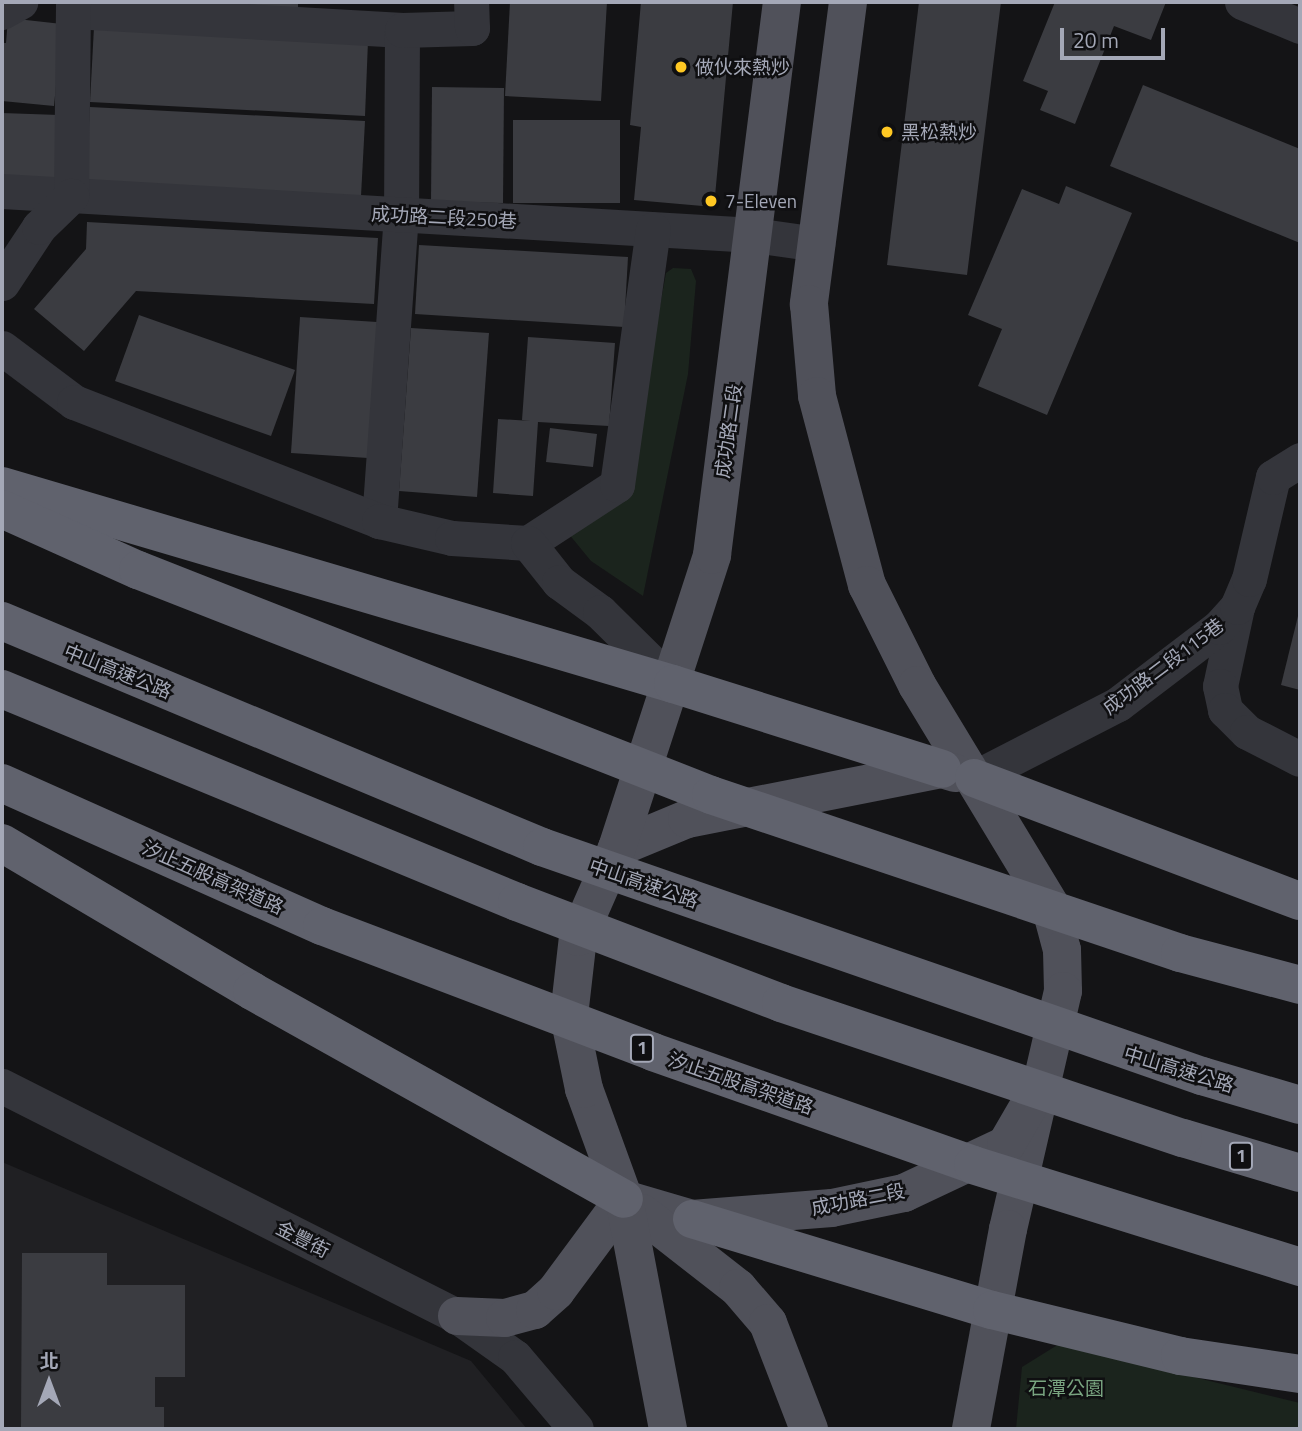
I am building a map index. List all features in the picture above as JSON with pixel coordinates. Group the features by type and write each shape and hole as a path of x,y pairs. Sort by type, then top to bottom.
{"highway":[{"path":"2,486 673,684 958,774 1300,901"},
{"path":"2,509 138,570 711,794 1180,953 1300,985"},
{"name":"中山高速公路","path":"2,621 542,847 1202,1076 1300,1105"},
{"name":"1","path":"2,689 517,902 781,1003 1183,1139 1300,1172"},
{"name":"汐止五股高架道路","path":"2,783 322,926 653,1052 973,1165 1300,1267"},
{"path":"2,843 252,990 624,1199"},
{"path":"692,1219 992,1310 1180,1356 1300,1374"}],"main road":[{"name":"成功路二段","path":"782,2 712,555 673,684 617,848 578,937 569,1016 584,1089 624,1199 692,1219 832,1208 904,1194 1006,1145 1046,1076"},
{"name":"成功路二段","path":"848,2 808,304 817,396 867,584 958,774 1050,905 1062,950 1063,991 992,1310 971,1429"},
{"path":"617,848 687,819 958,774"},
{"path":"457,1316 505,1318 535,1310 556,1291 624,1199"},
{"path":"624,1199 668,1429"},
{"path":"624,1199 738,1288 768,1323 809,1429"}],"street":[{"path":"2,12 20,2"},
{"path":"2,282 39,227 71,196 73,6 344,14 402,30 472,28 471,2"},
{"path":"1242,2 1300,26"},
{"path":"379,521 401,214 402,30"},
{"name":"成功路二段250巷","path":"2,191 754,235 817,243"},
{"path":"2,348 74,402 379,521 452,538 528,543 617,485 653,230"},
{"name":"成功路二段115巷","path":"1300,460 1273,477 1267,489 1249,579 1237,607 1220,686 1225,710 1247,732 1300,759"},
{"path":"528,543 559,582 600,612 673,684"},
{"name":"成功路二段115巷","path":"958,774 1118,704 1219,627 1237,607"},
{"name":"金豐街","path":"2,1086 457,1316 515,1357 576,1429"}],"shaded area":[{"path":"2,1162 471,1361 527,1429 2,1429"}],"green space":[{"path":"673,268 691,269 696,281 688,374 643,596 591,561 568,533 630,473 666,273"},
{"name":"石潭公園","path":"1059,1344 1300,1403 1300,1429 1016,1429 1022,1367"}],"building":[{"path":"159,2 298,2 298,11"},
{"path":"510,2 607,2 601,101 505,96"},
{"path":"641,2 733,2 714,207 634,200 641,127 630,125"},
{"path":"919,2 1001,2 967,275 887,265"},
{"path":"1055,2 1166,2 1151,40 1114,26 1075,124 1040,110 1048,91 1023,81"},
{"path":"8,18 62,24 54,106 2,101 2,43 6,43"},
{"path":"94,27 368,41 365,116 90,102"},
{"path":"1143,85 1300,149 1300,243 1110,166"},
{"path":"432,87 504,88 503,203 431,202"},
{"path":"90,107 365,121 361,196 86,182"},
{"path":"2,113 59,115 58,178 2,176"},
{"path":"513,120 620,120 620,203 513,203"},
{"path":"1066,186 1132,213 1047,415 978,386 1002,329 968,315 1022,189 1059,204"},
{"path":"87,222 378,238 374,304 136,291 84,351 34,309 86,249"},
{"path":"419,245 628,257 624,327 415,314"},
{"path":"139,315 295,370 271,436 115,381"},
{"path":"300,317 377,322 368,458 291,453"},
{"path":"411,328 489,333 477,497 399,491"},
{"path":"528,337 615,343 609,426 538,422 533,496 493,493 498,419 531,421 522,420"},
{"path":"550,428 597,434 593,467 546,462"},
{"path":"1300,612 1300,690 1281,685"},
{"path":"22,1253 107,1253 107,1285 185,1285 185,1377 155,1377 155,1407 164,1407 164,1429 21,1429"}],"place":[{"name":"做伙來熱炒","path":"681,67"},
{"name":"黑松熱炒","path":"887,132"},
{"name":"7-Eleven","path":"711,201"}]}
